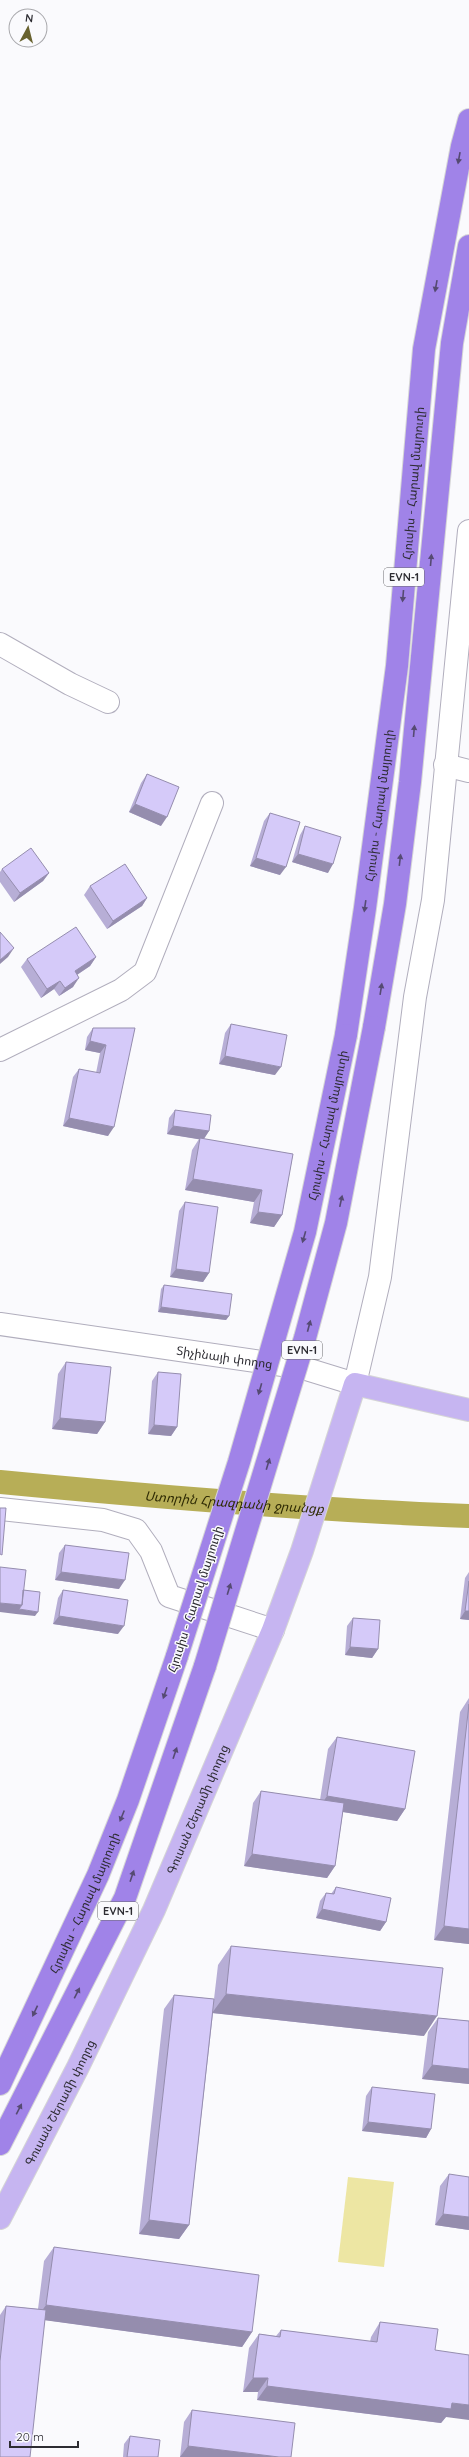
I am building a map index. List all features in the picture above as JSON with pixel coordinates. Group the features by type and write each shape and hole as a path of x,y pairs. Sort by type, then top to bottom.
{"highway":[{"name":"Հյուսիս - Հարավ մայրուղի","path":"0,2084 100,1868 128,1800 177,1656 239,1462 305,1232 346,1035 365,908 397,666 424,348 462,146 469,120"},
{"name":"Հյուսիս - Հարավ մայրուղի","path":"0,2144 125,1898 204,1666 305,1338 336,1223 374,1027 395,904 410,782 452,343 469,246"}],"main road":[{"name":"Տիչինայի փողոց","path":"355,1384 469,1410"},
{"name":"Գուսան Շերամի փողոց","path":"0,2218 78,2067 154,1910 273,1630 302,1551 355,1384"}],"street":[{"path":"355,1384 380,1277 415,997 433,900 469,531"},
{"path":"0,644 70,684 108,702"},
{"path":"445,765 469,771"},
{"path":"0,1050 121,990 145,972 212,803"},
{"name":"Տիչինայի փողոց","path":"0,1324 303,1368 355,1384"},
{"path":"0,1509 103,1520 136,1530 150,1550 169,1596 273,1630"}],"shaded area":[{"path":"348,2177 394,2182 384,2267 338,2262"}],"building":[{"path":"147,774 179,787 167,817 135,804"},
{"path":"270,813 300,822 286,867 256,858"},
{"path":"305,826 341,837 333,864 298,854"},
{"path":"31,848 49,873 20,893 2,869"},
{"path":"125,864 147,898 113,921 90,886"},
{"path":"76,927 96,957 75,971 79,978 65,988 60,981 47,989 27,959"},
{"path":"0,932 14,948 0,960"},
{"path":"231,1024 287,1035 281,1067 225,1056"},
{"path":"93,1028 135,1028 114,1127 69,1118 79,1069 100,1073 106,1045 90,1041"},
{"path":"175,1110 211,1115 209,1131 173,1126"},
{"path":"200,1138 293,1154 282,1215 258,1212 262,1190 193,1179"},
{"path":"185,1202 218,1207 209,1273 176,1269"},
{"path":"164,1285 232,1294 229,1316 161,1307"},
{"path":"66,1362 111,1367 105,1422 60,1418"},
{"path":"158,1372 181,1374 177,1427 154,1425"},
{"path":"0,1508 6,1508 2,1555 0,1554"},
{"path":"65,1545 129,1553 125,1580 61,1572"},
{"path":"0,1567 26,1570 22,1605 0,1603"},
{"path":"469,1581 469,1611 465,1611"},
{"path":"23,1590 40,1592 38,1612 19,1609 22,1605"},
{"path":"63,1590 128,1600 124,1626 59,1616"},
{"path":"353,1618 380,1620 378,1649 350,1647"},
{"path":"469,1704 469,1929 444,1926"},
{"path":"337,1737 415,1751 405,1809 327,1796"},
{"path":"261,1791 344,1803 335,1866 252,1854"},
{"path":"336,1887 391,1898 386,1922 322,1909 326,1893 334,1894"},
{"path":"231,1946 443,1968 437,2016 226,1994"},
{"path":"174,1995 214,1999 189,2225 149,2220"},
{"path":"438,2018 469,2021 469,2069 432,2065"},
{"path":"372,2087 435,2094 431,2129 368,2122"},
{"path":"449,2174 469,2177 469,2217 443,2214"},
{"path":"54,2247 259,2275 252,2332 46,2305"},
{"path":"6,2306 46,2310 30,2457 0,2457 0,2361"},
{"path":"380,2322 438,2329 435,2350 469,2355 469,2405 452,2403 451,2409 267,2386 268,2378 253,2378 259,2334 280,2337 281,2330 377,2342"},
{"path":"192,2410 295,2423 291,2457 279,2457 188,2446"},
{"path":"130,2436 160,2440 158,2457 127,2457"}],"waterway":[{"name":"Ստորին Հրազդանի ջրանցք","path":"0,1482 234,1502 469,1516"}]}
